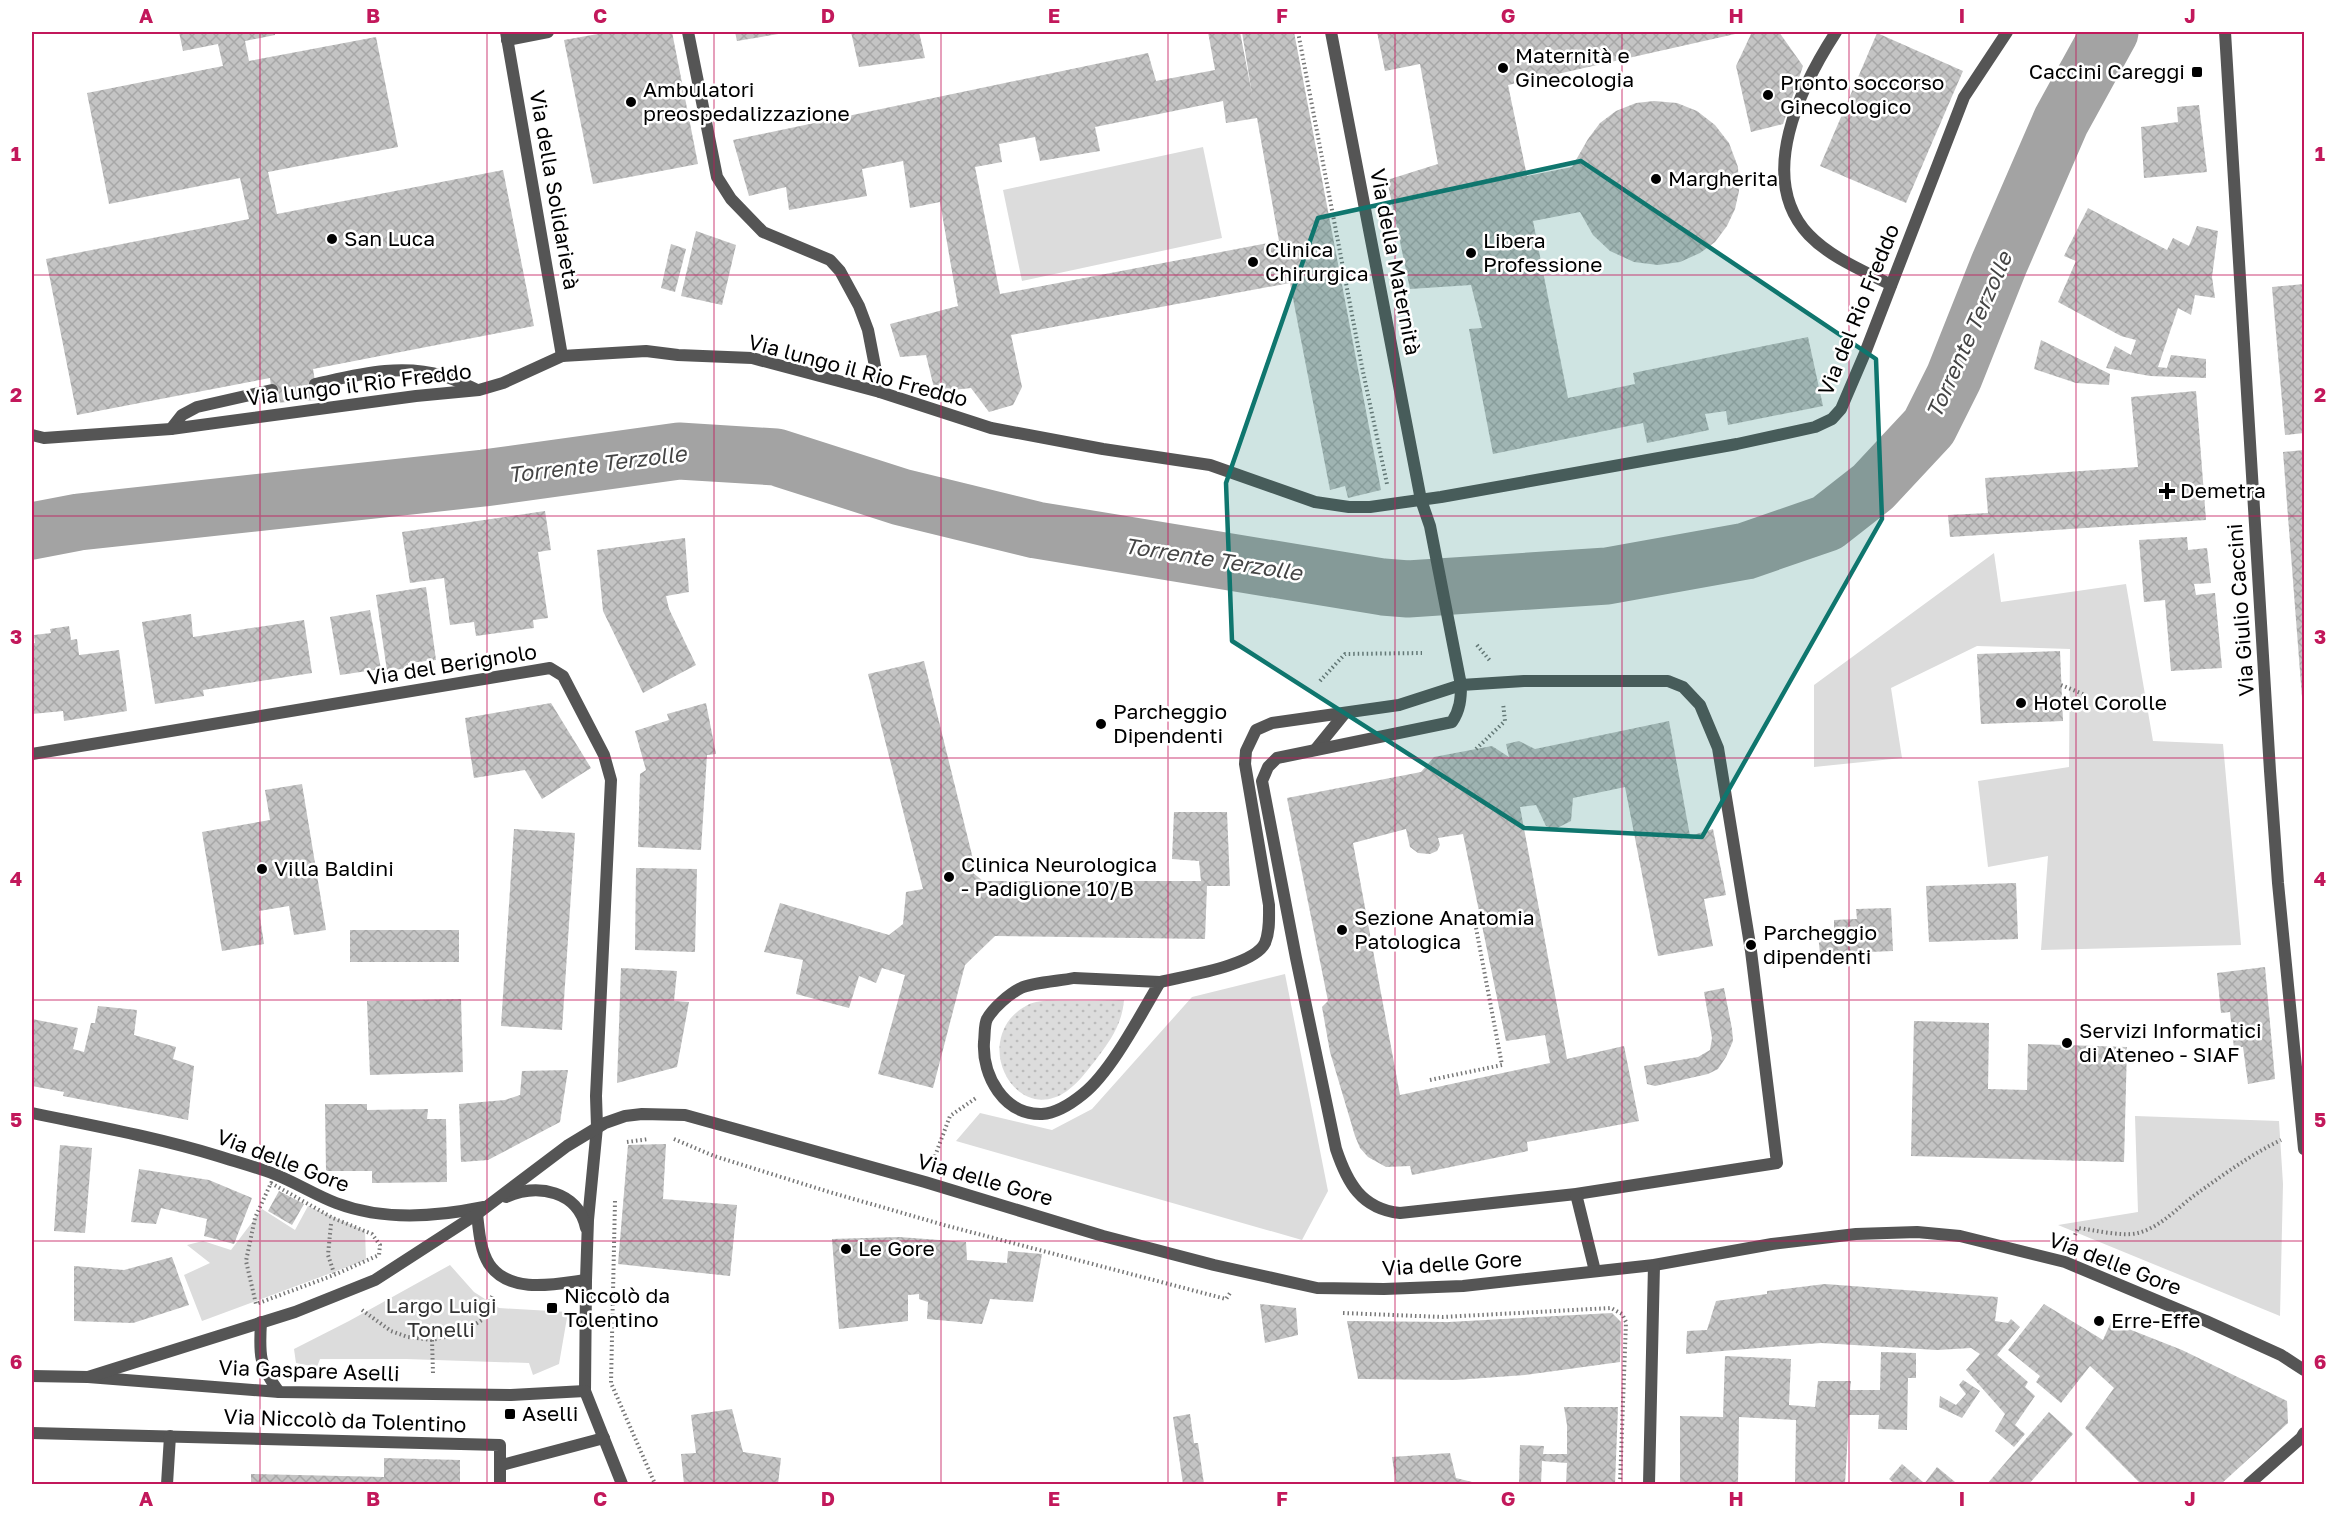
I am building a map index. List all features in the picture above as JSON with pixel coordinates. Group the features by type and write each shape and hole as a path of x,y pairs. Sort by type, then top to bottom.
{"street":[{"path":"506,36 548,32"},
{"path":"688,32 717,177 731,200 763,232 830,260 840,271 859,306 868,330 880,392"},
{"name":"Via della Maternità","path":"1315,750 1452,722 1461,702 1461,685 1430,526 1421,500 1331,32"},
{"path":"1836,32 1807,82 1796,112 1783,163 1786,188 1793,210 1810,237 1833,254 1891,285"},
{"name":"Via del Rio Freddo","path":"1421,500 1737,444 1815,428 1832,419 1841,409 1964,97 2007,32"},
{"name":"Via Giulio Caccini","path":"2225,32 2271,793 2304,1149"},
{"name":"Via della Solidarietà","path":"506,36 562,356"},
{"name":"Via lungo il Rio Freddo","path":"32,435 44,438 171,429 416,396 479,390 503,383 562,356 646,351 678,355 752,358 880,392 991,428 1103,450 1210,465 1315,502 1333,506 1370,507 1421,500"},
{"path":"315,384 368,373 407,369 444,376 479,390"},
{"path":"171,429 182,415 197,407 272,390"},
{"name":"Via del Berignolo","path":"32,754 550,668 563,676 604,755 611,780 596,1096 597,1127"},
{"path":"1160,982 1104,1072 1084,1094 1061,1109 1043,1114 1017,1109 1006,1101 994,1086 983,1056 986,1020 1003,1002 1022,988 1074,978 1160,982 1234,963 1251,955 1264,945 1269,928 1269,905 1245,764 1246,751 1256,730 1272,723 1399,705 1461,685 1524,681 1668,681 1683,687 1700,705 1718,748 1751,951 1777,1163 1576,1194 1400,1213 1390,1212 1370,1203 1351,1186 1336,1149 1262,781 1268,767 1277,758 1315,750 1346,713"},
{"name":"Via delle Gore","path":"32,1113 148,1136 218,1156 275,1174 335,1203 359,1210 416,1216 446,1214 489,1205 567,1146 597,1127 625,1116 685,1115 925,1182 1103,1236 1305,1286 1384,1289 1463,1286 1654,1265 1772,1244 1856,1234 1917,1232 1960,1236 2065,1262 2206,1321 2281,1355 2304,1370"},
{"path":"597,1127 588,1220 585,1391 622,1485"},
{"path":"88,1377 295,1312 375,1280 489,1205 510,1195 547,1191 564,1195 583,1217 588,1238"},
{"path":"1576,1194 1595,1271"},
{"path":"477,1215 484,1252 490,1265 501,1275 522,1284 550,1285 586,1280"},
{"path":"1649,1485 1654,1265"},
{"path":"261,1322 262,1364 265,1374 279,1392"},
{"name":"Via Gaspare Aselli","path":"32,1376 88,1377 279,1392 511,1395 585,1391"},
{"name":"Via Niccolò da Tolentino","path":"32,1433 500,1445 502,1465"},
{"path":"2249,1485 2304,1433"},
{"path":"167,1485 170,1436"},
{"path":"500,1485 502,1465 604,1438"}],"path":[{"path":"1298,32 1360,356 1388,487"},
{"path":"1320,681 1345,654 1422,653"},
{"path":"2061,685 2083,694"},
{"path":"1430,1080 1502,1065 1473,912"},
{"path":"935,1156 950,1116 994,1086"},
{"path":"2074,1235 2078,1228 2137,1233 2165,1220 2245,1159 2285,1138"},
{"path":"271,1183 333,1218 372,1234 380,1245 379,1255 371,1261 334,1275 256,1304 246,1261 255,1218 271,1183"},
{"path":"615,1192 611,1383 655,1485"},
{"path":"333,1218 328,1255 334,1275"},
{"path":"354,1305 391,1331 408,1337 432,1340 461,1333 482,1320 501,1275"},
{"path":"1620,1485 1626,1322 1622,1314"},
{"path":"432,1340 432,1395"}],"highlighted area":[{"path":"1581,161 1876,359 1882,519 1702,837 1524,828 1232,641 1226,483 1318,218"}],"green space":[{"path":"1203,147 1222,238 1022,281 1003,190"},
{"path":"1994,553 2001,602 2126,584 2153,741 2223,744 2241,945 2041,950 2048,856 1988,867 1978,781 2069,767 2070,649 1977,646 1891,688 1902,758 1814,767 1814,685"},
{"path":"1285,974 1328,1191 1302,1240 956,1141 980,1113 1052,1130 1092,1109 1192,997"},
{"path":"1124,1000 1121,1017 1110,1040 1085,1073 1067,1091 1050,1099 1035,1099 1021,1093 1010,1082 999,1052 1002,1035 1015,1014 1032,1003 1043,1001"},
{"path":"2135,1116 2279,1121 2283,1184 2280,1316 2058,1225 2138,1212"},
{"name":"Largo Luigi Tonelli","path":"308,1206 365,1231 366,1260 202,1321 184,1275 210,1263 187,1245 203,1241 231,1250 262,1209 295,1230"},
{"name":"Largo Luigi Tonelli","path":"450,1265 474,1292 499,1308 568,1312 559,1364 533,1375 529,1363 320,1359 317,1367 296,1363 294,1349"}],"building":[{"name":"San Luca","path":"179,32 275,32 275,35 245,41 249,61 376,37 398,147 268,172 277,214 503,170 534,326 313,369 318,400 273,403 270,378 77,415 46,259 249,219 240,178 109,204 87,93 223,66 218,44 183,51"},
{"name":"Ambulatori preospedalizzazione","path":"609,32 672,32 698,164 593,184 564,40"},
{"path":"735,32 784,32 784,33 737,41"},
{"path":"851,32 919,32 925,58 859,67"},
{"name":"Clinica Chirurgica","path":"1208,32 1240,32 1252,94 1242,32 1294,32 1381,490 1348,498 1345,486 1330,490 1290,283 1011,335 1022,387 1013,405 989,412 971,388 935,392 926,355 900,357 890,324 958,306 940,202 910,208 903,161 862,169 867,196 789,210 786,187 749,196 733,140 1148,53 1156,81 1215,70","holes":["1223,101 1226,123 1257,118 1279,241 1000,294 975,167 1002,162 999,144 1035,137 1040,161 1100,151 1095,127"]},
{"name":"Libera Professione","path":"1377,32 1744,32 1508,85 1527,176 1572,167 1600,123 1616,111 1636,103 1654,101 1677,103 1697,111 1715,125 1729,143 1738,167 1739,191 1735,209 1727,226 1715,242 1700,253 1680,262 1658,265 1634,262 1610,251 1593,235 1580,212 1533,221 1568,398 1635,384 1633,373 1808,337 1823,406 1728,425 1726,411 1705,414 1709,430 1647,443 1643,423 1493,454 1469,329 1482,328 1471,285 1410,289 1387,180 1438,164 1420,64 1385,71"},
{"name":"Pronto soccorso Ginecologico","path":"1752,32 1779,32 1803,66 1783,124 1751,132 1736,66"},
{"path":"1877,33 1963,71 1906,203 1820,166"},
{"path":"2199,105 2207,172 2144,178 2141,127 2178,122 2177,107"},
{"path":"2088,208 2167,250 2173,238 2189,246 2197,226 2218,231 2212,277 2215,298 2195,295 2191,315 2178,308 2158,367 2167,368 2171,355 2206,359 2206,378 2150,376 2106,368 2115,346 2131,355 2136,340 2121,336 2058,302 2076,261 2064,256"},
{"path":"696,231 736,245 722,305 681,296"},
{"path":"671,244 686,249 675,292 661,288"},
{"path":"2304,284 2304,433 2285,435 2272,287"},
{"path":"2041,340 2110,374 2109,385 2076,383 2034,369"},
{"path":"2196,391 2206,520 1950,537 1948,515 1988,513 1985,478 2138,467 2131,397"},
{"path":"2304,450 2304,710 2303,710 2283,452"},
{"path":"545,511 551,550 538,552 548,618 533,620 534,628 476,636 474,622 450,625 444,578 410,583 402,532"},
{"path":"2187,537 2188,550 2207,548 2211,583 2194,584 2196,595 2215,593 2222,668 2171,671 2165,600 2144,602 2139,540"},
{"path":"685,538 689,592 666,596 669,609 696,665 643,693 603,611 597,550"},
{"path":"426,587 436,660 408,663 408,668 387,671 376,595"},
{"path":"370,610 381,669 340,675 330,617"},
{"path":"191,614 193,637 304,620 312,673 203,690 204,696 155,704 142,622"},
{"path":"69,626 71,640 77,639 79,655 119,650 127,711 64,721 63,711 32,714 34,635 51,633 50,629"},
{"name":"Hotel Corolle","path":"2060,651 2063,721 1981,724 1977,654"},
{"name":"Clinica Neurologica - Padiglione 10/B","path":"924,661 974,863 973,873 983,881 1201,881 1199,861 1172,859 1174,812 1227,812 1230,886 1207,886 1205,939 995,936 965,965 933,1088 878,1074 905,975 882,968 876,983 859,976 849,1008 796,994 803,960 764,952 780,903 889,935 903,924 906,892 923,889 868,674"},
{"path":"551,703 591,768 542,799 525,770 474,778 465,718"},
{"path":"706,703 716,754 707,755 701,850 638,847 640,774 646,770 635,731 669,720 667,714"},
{"path":"1669,721 1690,836 1713,829 1726,895 1704,899 1713,946 1658,956 1625,787 1573,798 1571,821 1555,829 1546,826 1536,805 1520,807 1567,1059 1624,1046 1639,1121 1527,1142 1528,1151 1412,1175 1410,1166 1386,1167 1368,1157 1360,1148 1330,1052 1322,1007 1328,1001 1287,798 1421,772 1434,757 1492,746 1509,757 1506,744 1519,741 1535,749","holes":["1406,829 1410,847 1418,853 1430,854 1437,851 1440,845 1438,838 1463,834 1506,1041 1545,1035 1550,1063 1400,1095 1353,843"]},
{"name":"Villa Baldini","path":"302,784 326,930 294,935 289,906 259,911 264,944 222,951 202,832 270,820 265,790"},
{"path":"514,829 575,833 562,1030 501,1026"},
{"path":"636,868 697,869 695,952 635,950"},
{"path":"2016,883 2018,939 1929,942 1926,886"},
{"path":"1891,908 1893,951 1820,954 1818,934 1834,933 1834,920 1857,919 1856,909"},
{"path":"350,930 459,930 459,962 350,962"},
{"path":"2265,967 2275,1079 2248,1084 2243,1047 2234,1048 2230,1012 2221,1013 2217,973"},
{"path":"621,968 677,971 674,1001 689,1002 677,1067 617,1083"},
{"path":"1724,988 1733,1041 1718,1069 1708,1074 1655,1086 1647,1084 1644,1066 1698,1057 1710,1050 1712,1038 1704,992"},
{"path":"461,999 463,1072 370,1075 367,1001"},
{"path":"98,1006 137,1010 134,1035 176,1047 173,1059 194,1066 188,1120 63,1096 64,1092 32,1086 32,1019 78,1028 73,1049 84,1052 91,1023 95,1023"},
{"path":"1914,1021 1989,1023 1988,1089 2027,1090 2028,1044 2127,1047 2124,1162 1911,1156"},
{"path":"568,1070 560,1122 488,1160 461,1162 459,1104 505,1100 520,1095 522,1071"},
{"path":"325,1104 367,1104 367,1110 428,1109 427,1119 446,1119 447,1182 372,1183 372,1171 326,1171"},
{"path":"666,1144 663,1199 737,1205 730,1276 618,1264 628,1145"},
{"path":"60,1145 92,1148 85,1233 54,1231"},
{"path":"139,1169 209,1180 252,1198 234,1244 204,1236 207,1219 161,1208 156,1224 131,1222"},
{"path":"279,1191 304,1204 292,1225 268,1211"},
{"path":"899,1237 966,1242 967,1260 1007,1263 1008,1251 1042,1254 1033,1302 990,1299 982,1324 927,1319 928,1302 919,1299 919,1294 908,1295 908,1321 839,1329 832,1239"},
{"path":"172,1257 189,1305 133,1323 74,1321 74,1266 124,1270"},
{"path":"1825,1284 1998,1297 1995,1321 2008,1323 2011,1319 2020,1327 1997,1355 2028,1382 2025,1387 2035,1396 2015,1425 2025,1434 2014,1447 1995,1431 2005,1414 1966,1370 1980,1354 1971,1348 1937,1350 1821,1343 1686,1354 1687,1331 1707,1330 1716,1301 1767,1294 1767,1291"},
{"path":"1260,1304 1296,1308 1298,1335 1265,1343"},
{"path":"2044,1304 2103,1340 2111,1322 2182,1350 2287,1401 2288,1423 2221,1484 2141,1484 2085,1428 2114,1388 2090,1366 2061,1403 2036,1382 2040,1376 2008,1350"},
{"path":"1612,1313 1621,1322 1620,1362 1525,1375 1456,1380 1358,1379 1347,1321 1449,1322"},
{"path":"1881,1352 1916,1353 1916,1378 1908,1378 1907,1430 1878,1429 1879,1415 1849,1415 1845,1484 1795,1484 1796,1420 1739,1417 1738,1484 1680,1484 1680,1416 1723,1417 1725,1356 1791,1359 1789,1405 1815,1407 1818,1381 1851,1381 1850,1390 1880,1390"},
{"path":"1963,1380 1980,1391 1962,1418 1939,1407 1940,1396 1956,1405 1966,1394 1959,1385"},
{"path":"1564,1407 1618,1407 1615,1484 1566,1484 1567,1463 1542,1461 1541,1484 1519,1484 1520,1445 1544,1446 1543,1454 1567,1454 1567,1425"},
{"path":"732,1409 743,1452 781,1458 778,1484 684,1484 681,1454 696,1453 691,1415"},
{"path":"2049,1412 2073,1434 2029,1484 1987,1484"},
{"path":"1190,1414 1194,1443 1198,1443 1204,1484 1183,1484 1173,1417"},
{"path":"1450,1453 1456,1478 1480,1484 1396,1484 1392,1457"},
{"path":"384,1458 460,1460 460,1484 251,1484 251,1474 384,1477"},
{"path":"1902,1464 1923,1482 1921,1484 1895,1484 1889,1479"},
{"path":"1937,1467 1955,1482 1953,1484 1924,1484"}],"waterway":[{"name":"Torrente Terzolle","path":"32,531 79,522 484,478 679,451 776,457 901,497 1036,530 1383,587 1408,589 1607,576 1746,551 1827,523 1873,487 1929,427 1954,377 1999,264 2061,121 2110,32"}],"place":[{"name":"Maternità e Ginecologia","path":"1503,68"},
{"name":"Caccini Careggi","path":"2197,72"},
{"name":"Pronto soccorso Ginecologico","path":"1768,95"},
{"name":"Ambulatori preospedalizzazione","path":"631,102"},
{"name":"Margherita","path":"1656,179"},
{"name":"San Luca","path":"332,239"},
{"name":"Libera Professione","path":"1471,253"},
{"name":"Clinica Chirurgica","path":"1253,262"},
{"name":"Demetra","path":"2167,491"},
{"name":"Hotel Corolle","path":"2021,703"},
{"name":"Parcheggio Dipendenti","path":"1101,724"},
{"name":"Villa Baldini","path":"262,869"},
{"name":"Clinica Neurologica - Padiglione 10/B","path":"949,877"},
{"name":"Sezione Anatomia Patologica","path":"1342,930"},
{"name":"Parcheggio dipendenti","path":"1751,945"},
{"name":"Servizi Informatici di Ateneo - SIAF","path":"2067,1043"},
{"name":"Le Gore","path":"846,1249"},
{"name":"Niccolò da Tolentino","path":"552,1308"},
{"name":"Erre-Effe","path":"2099,1321"},
{"name":"Aselli","path":"510,1414"}]}
